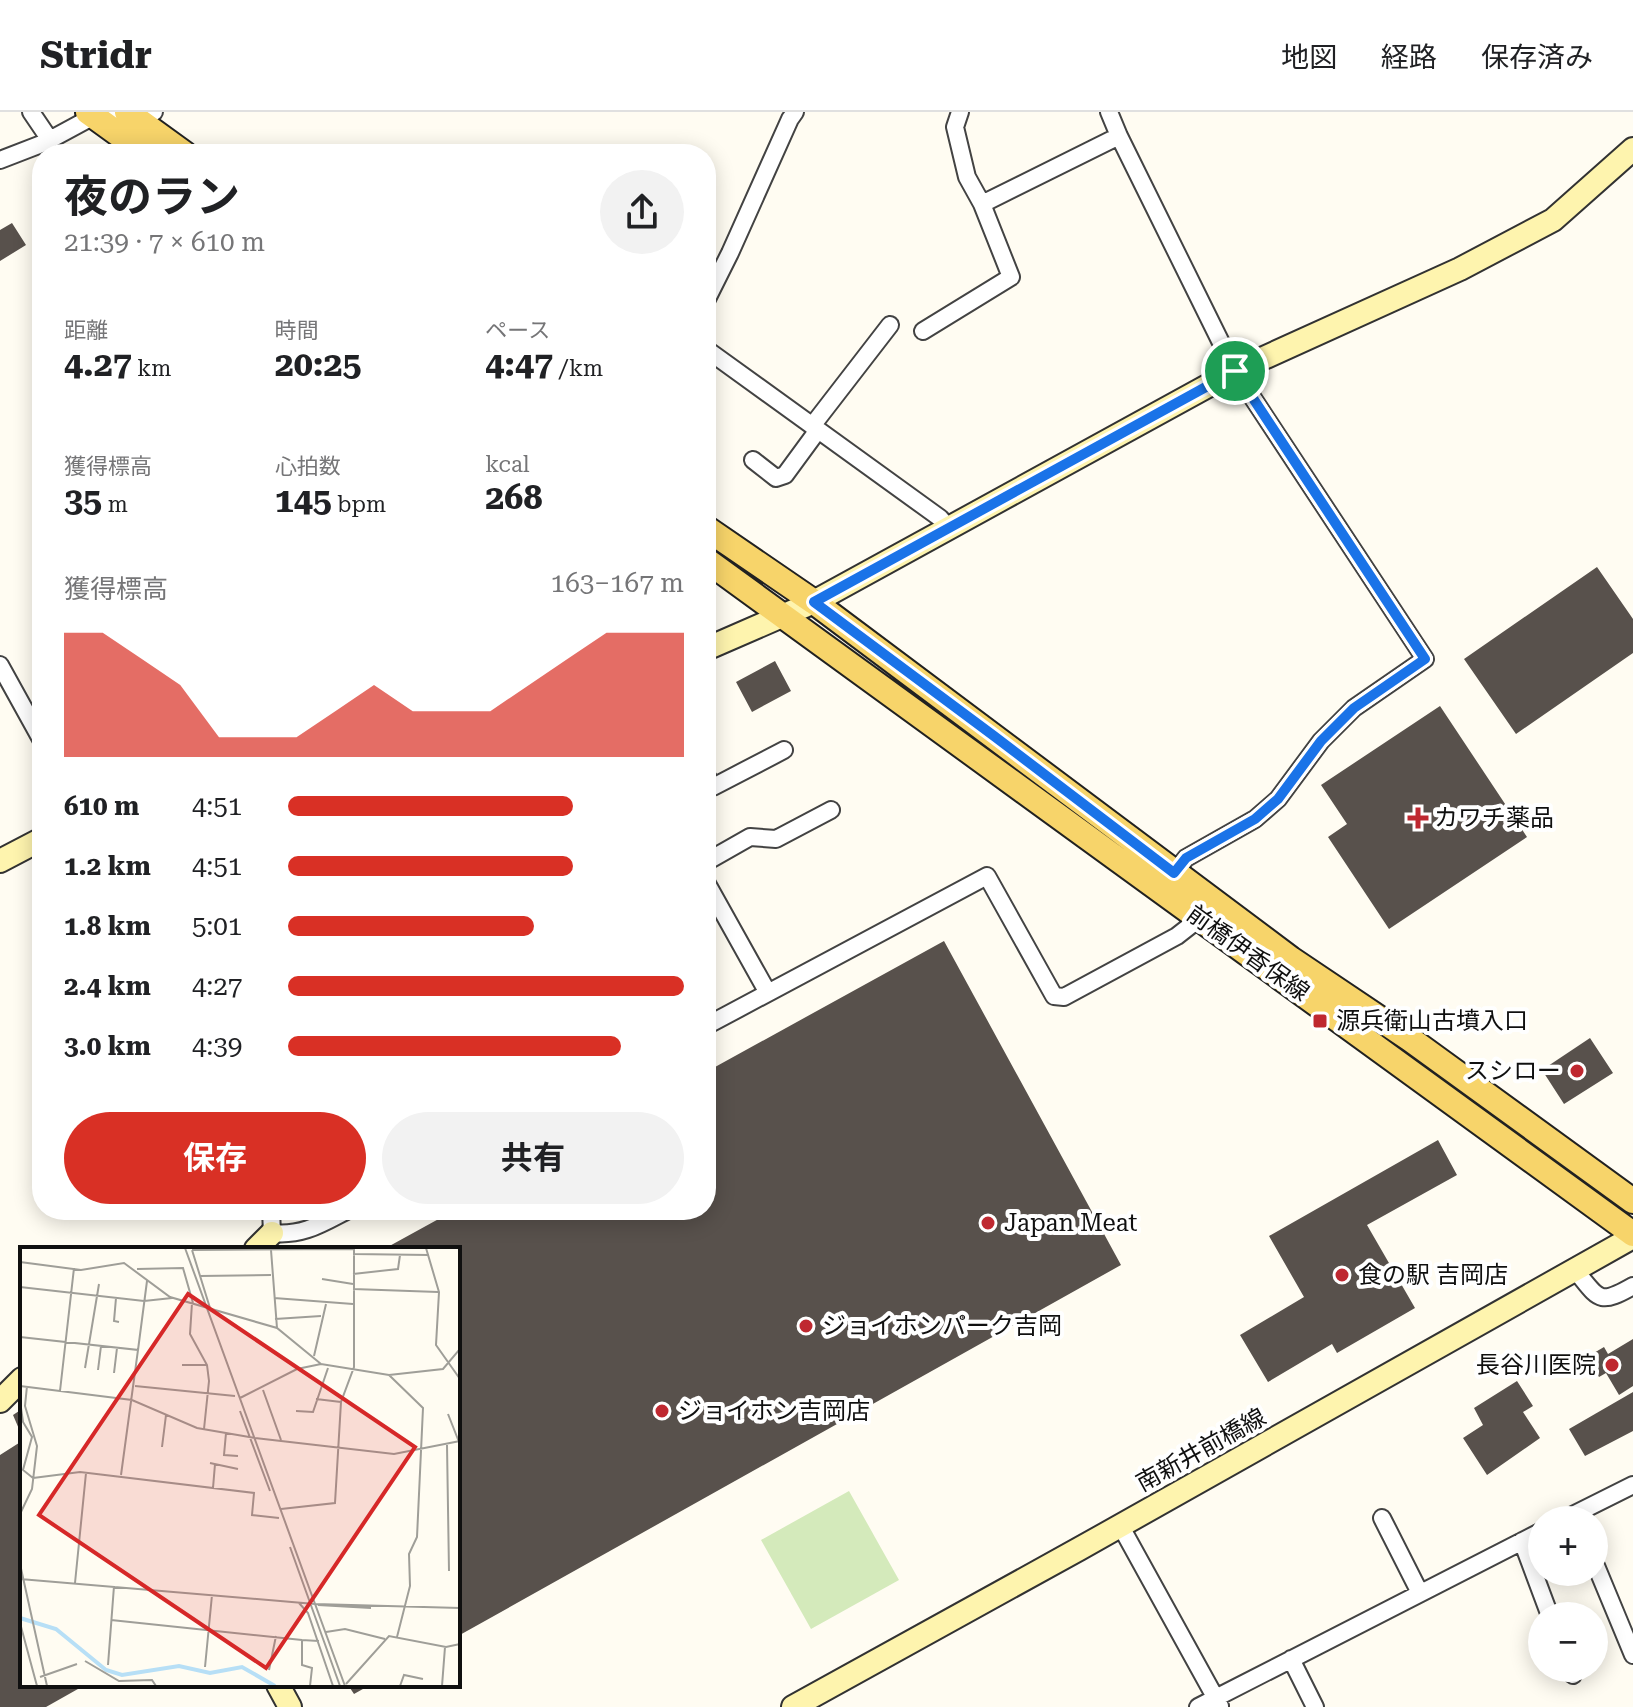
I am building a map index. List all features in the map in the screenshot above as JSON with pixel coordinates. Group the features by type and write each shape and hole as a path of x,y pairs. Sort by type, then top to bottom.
{"main road":[{"path":"143,113 175,144"},
{"path":"91,114 132,144"},
{"name":"前橋伊香保線","path":"716,535 814,602 1291,959 1410,1039 1633,1201"},
{"name":"前橋伊香保線","path":"716,567 782,615 915,722 1200,918 1633,1236"}],"street":[{"path":"31,112 47,144"},
{"path":"716,281 795,112"},
{"path":"923,331 1011,277 982,204 967,177 955,127 960,112"},
{"path":"1109,112 1235,371 1425,659 1354,708 1321,741 1278,799 1255,819 1186,858 1174,873"},
{"path":"49,144 91,114 143,113"},
{"path":"982,204 1119,136"},
{"path":"716,645 814,602 1235,371 1460,269 1553,220 1633,149"},
{"path":"0,160 32,150"},
{"path":"753,460 776,478 785,475 890,325"},
{"path":"716,356 940,518 949,528"},
{"path":"0,665 32,723"},
{"path":"716,785 784,750"},
{"path":"716,856 750,837 776,839 831,810"},
{"path":"0,861 32,844"},
{"path":"716,1021 987,876 1054,996 1064,997 1177,936 1200,918"},
{"path":"716,900 768,993"},
{"path":"269,1220 264,1241 309,1230 328,1220"},
{"name":"南新井前橋線","path":"793,1707 1633,1236"},
{"path":"1575,1270 1597,1295 1605,1299 1633,1286"},
{"path":"0,1401 20,1381"},
{"path":"1594,1506 1633,1485"},
{"path":"1382,1518 1420,1593"},
{"path":"1120,1525 1218,1702"},
{"path":"1198,1707 1218,1702 1291,1659 1528,1538"},
{"path":"1522,1541 1545,1602"},
{"path":"1604,1586 1633,1655"},
{"path":"1291,1659 1315,1707"},
{"path":"279,1687 290,1707"}],"green space":[{"path":"849,1491 899,1580 811,1629 761,1540"}],"building":[{"path":"12,223 26,245 0,261 0,230"},
{"path":"1597,567 1633,619 1633,653 1516,734 1464,659"},
{"path":"775,661 791,691 752,712 736,682"},
{"path":"1440,706 1527,837 1389,929 1328,837 1347,824 1321,785"},
{"path":"944,941 1121,1265 460,1635 460,1247 388,1247 437,1220 716,1220 716,1066"},
{"name":"スシロー","path":"1590,1038 1613,1073 1564,1104 1542,1070"},
{"path":"1438,1140 1457,1175 1367,1225 1415,1308 1337,1353 1332,1344 1268,1382 1240,1335 1304,1297 1269,1236"},
{"name":"長谷川医院","path":"1633,1339 1633,1386 1619,1395 1606,1373 1599,1377 1587,1357 1604,1347 1608,1354"},
{"path":"1517,1381 1533,1406 1523,1412 1540,1438 1487,1475 1463,1438 1483,1425 1474,1408"},
{"path":"1633,1392 1633,1431 1585,1456 1569,1429"},
{"path":"20,1410 20,1431 13,1415"},
{"path":"20,1442 20,1687 81,1687 46,1707 0,1707 0,1455"},
{"path":"349,1687 366,1687 354,1694"}],"place":[{"name":"カワチ薬品","path":"1418,818"},
{"name":"源兵衛山古墳入口","path":"1320,1021"},
{"name":"スシロー","path":"1577,1071"},
{"name":"Japan Meat","path":"988,1223"},
{"name":"食の駅 吉岡店","path":"1342,1275"},
{"name":"ジョイホンパーク吉岡","path":"806,1326"},
{"name":"長谷川医院","path":"1612,1365"},
{"name":"ジョイホン吉岡店","path":"662,1411"}],"route":[{"path":"1235,371 1425,659 1354,708 1321,741 1278,799 1255,819 1186,858 1174,873 814,602 1235,371"}]}
